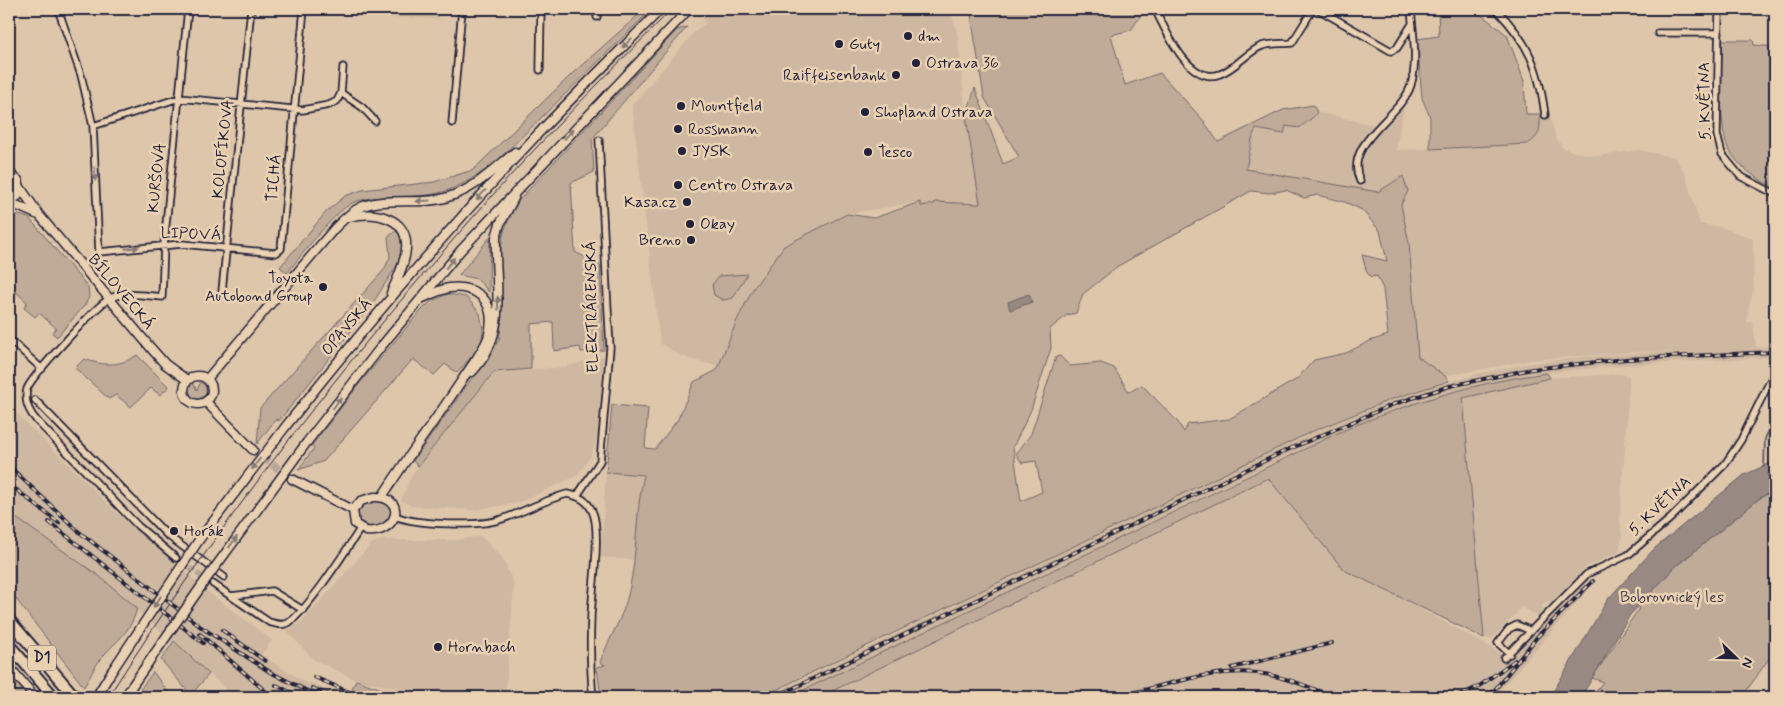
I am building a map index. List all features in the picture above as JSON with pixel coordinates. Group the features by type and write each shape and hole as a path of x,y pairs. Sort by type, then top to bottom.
{"highway":[{"name":"D1","path":"9,620 74,697"},
{"name":"D1","path":"9,645 54,697"}],"main road":[{"name":"OPAVSKÁ","path":"97,696 199,540 286,426 388,301 538,134 661,9"},
{"path":"125,697 205,581 307,442 418,300 522,184 689,9"},
{"path":"207,379 320,246 358,208 369,204 435,200 459,193 488,176 538,134"},
{"name":"BÍLOVECKÁ","path":"12,177 40,216 158,357 187,380"},
{"path":"455,390 483,360 494,340 498,317 496,234 504,215 522,184"},
{"path":"9,201 18,196 20,188"},
{"path":"9,201 40,216"},
{"path":"347,218 366,213 380,215 393,221 404,233 405,256 388,301"},
{"path":"382,497 486,342 490,325 487,304 475,292 456,287 445,288 418,300"},
{"path":"198,375 207,379 212,390 206,402 196,404 188,400 184,392 187,380 198,375"},
{"path":"206,402 253,450"},
{"path":"292,479 353,510"},
{"path":"382,497 393,504 395,516 390,525 380,530 368,532 360,529 353,521 353,510 363,500 382,497"},
{"path":"10,670 35,697"}],"street":[{"path":"58,9 81,75 93,126 179,98 303,110 328,105 337,101 341,93 343,68"},
{"name":"KURŠOVA","path":"109,298 124,296 162,297 164,244 188,9"},
{"name":"KOLOFÍKOVA","path":"222,291 250,9"},
{"name":"TICHÁ","path":"281,249 304,9"},
{"path":"452,123 462,9"},
{"path":"540,70 542,9"},
{"path":"597,9 597,17"},
{"path":"1155,9 1179,55 1191,66 1205,74 1219,75 1262,46 1292,43 1313,9"},
{"path":"1318,9 1391,50 1397,48 1412,24"},
{"path":"1360,181 1357,174 1360,152 1369,137 1405,97 1411,87 1414,72 1411,9"},
{"path":"1496,9 1516,29 1529,52 1539,75 1545,115"},
{"name":"5. KVĚTNA","path":"1719,9 1717,135 1722,154 1740,176 1775,194"},
{"path":"1658,33 1719,33"},
{"path":"341,93 362,107 375,121"},
{"name":"LIPOVÁ","path":"93,126 99,252 164,244 276,253 281,249"},
{"name":"ELEKTRÁRENSKÁ","path":"577,496 600,461 610,348 599,140"},
{"path":"9,168 12,177"},
{"path":"109,298 42,369 29,386 26,394 27,405 37,420 138,526 176,558"},
{"path":"9,339 42,369"},
{"name":"5. KVĚTNA","path":"1504,658 1588,574 1628,555 1671,518 1725,464 1741,440 1775,372"},
{"path":"35,400 167,535 224,577"},
{"path":"395,516 405,520 434,523 475,523 501,520 566,494 577,496 587,502 594,514 596,533 590,669 593,697"},
{"path":"213,584 269,622 278,625 287,624 303,610 360,529"},
{"path":"231,596 272,591 303,610"},
{"path":"1510,654 1498,643 1509,629 1517,624 1531,631"}],"shaded area":[{"path":"384,9 439,9 439,19 384,17"},
{"path":"708,9 950,9 957,31 966,117 981,204 935,202 935,204 920,206 919,202 847,214 784,246 753,289 737,320 720,365 703,363 681,356 660,343 632,105 697,29 706,24 702,15"},
{"path":"1397,101 1404,106 1396,150 1528,144 1540,132 1540,114 1550,115 1555,136 1562,147 1573,152 1598,156 1638,150 1674,157 1684,171 1700,224 1721,227 1753,239 1754,289 1749,305 1747,322 1753,322 1756,347 1775,346 1775,357 1626,365 1533,374 1479,385 1396,409 1287,456 803,691 789,697 761,697 799,681 1282,446 1392,399 1477,374 1531,363 1593,356 1678,351 1632,352 1531,360 1445,376 1418,357 1409,243 1401,205 1408,191 1404,176 1378,192 1246,169 1256,129 1284,134 1286,126 1314,117 1317,112 1373,125"},
{"path":"1029,294 1032,302 1010,310 1008,302"},
{"path":"604,356 598,435 591,456 577,476 517,503 473,510 411,506 401,500 412,474 494,372 565,367"},
{"path":"1619,374 1629,376 1629,384 1620,518 1622,537 1619,552 1586,567 1553,601 1542,605 1544,612 1538,617 1522,607 1492,639 1484,638 1463,398 1550,378"},
{"path":"9,406 121,517 213,596 272,640 261,655 308,684 310,683 337,694 336,697 289,697 277,691 274,692 280,697 235,697 99,576 9,513"},
{"path":"1775,461 1775,490 1760,498 1674,568 1630,615 1581,697 1550,697 1608,599 1655,548 1744,475"},
{"path":"606,472 645,475 636,560 601,557"},
{"path":"1269,478 1344,570 1394,594 1497,651 1507,661 1583,583 1591,578 1595,582 1494,697 820,697"},
{"path":"480,536 502,557 514,585 505,697 443,697 356,680 313,659 287,631 303,621 372,543 382,540 458,540"}],"green space":[{"path":"645,9 652,9 493,165 462,184 446,191 419,196 369,198 352,203 344,208 327,225 287,273 280,267 327,211 345,196 362,190 434,182 473,170 573,73"},
{"path":"970,9 1145,9 1131,30 1111,35 1125,85 1160,73 1203,120 1218,142 1283,110 1313,105 1317,112 1299,128 1286,126 1284,134 1256,129 1246,169 1378,192 1403,176 1408,191 1401,205 1409,243 1418,357 1445,376 1449,381 1392,399 1311,432 761,697 601,697 597,667 605,665 600,662 627,600 632,577 639,503 644,475 606,472 612,405 648,408 645,448 655,449 678,419 694,382 717,370 737,320 753,289 784,246 847,214 874,218 920,202 921,206 934,204 935,202 980,204 966,117 975,88 1003,164 1019,157 984,97","holes":["1286,190 1304,198 1317,195 1345,202 1362,210 1380,231 1387,261 1362,255 1367,273 1371,277 1377,276 1383,289 1388,335 1370,341 1346,353 1314,360 1297,379 1229,419 1188,424 1184,432 1177,421 1142,385 1129,392 1114,368 1101,363 1070,366 1060,356 1056,357 1031,434 1016,454 1022,463 1036,461 1042,492 1021,501 1013,447 1031,410 1051,348 1050,329 1067,315 1076,313 1083,294 1118,266 1251,191 1270,193"]},
{"path":"1438,9 1474,9 1507,35 1524,81 1526,114 1540,114 1538,135 1528,144 1430,149 1430,117 1422,98 1417,39 1439,36"},
{"path":"687,27 592,139 594,172 571,183 575,252 600,265 604,350 581,352 580,347 554,351 553,322 531,324 531,369 494,372 418,466 413,461 499,340 502,314 501,248 504,231 519,200 677,30"},
{"path":"1722,40 1753,40 1754,45 1775,47 1775,188 1748,172 1728,148 1722,111"},
{"path":"9,212 29,218 88,287 89,297 85,305 57,337 52,333 56,328 39,313 35,317 24,308 27,302 16,292 9,299"},
{"path":"396,231 401,236 402,248 397,265 371,306 279,421 276,419 257,444 260,408 384,270 390,257 388,237"},
{"path":"490,237 489,292 477,279 459,275"},
{"path":"747,274 733,298 723,300 714,295 712,285 719,276"},
{"path":"448,294 466,297 480,313 483,330 481,346 457,373 445,364 434,375 413,359 324,461 298,470 314,448 312,445 363,379 418,314 431,301"},
{"path":"137,355 169,387 160,395 151,388 131,407 116,395 109,399 75,368 84,359 111,364 124,362"},
{"path":"1547,373 1550,378 1463,398 1484,638 1344,570 1268,478 820,697 789,697 1342,431 1392,411 1443,395 1494,382"},
{"path":"201,381 206,388 206,394 199,399 194,399 188,393 188,387 192,382 197,390"},
{"name":"Bobrovnický les","path":"1775,490 1775,650 1742,697 1591,697 1603,682 1592,678 1640,605 1674,568 1760,498"},
{"path":"372,501 386,503 392,513 388,522 373,527 358,522 357,512 363,504"},
{"path":"9,513 99,576 137,608 128,629 100,660 84,687 9,590"},
{"path":"174,641 209,674 191,695 161,660"},
{"path":"153,672 172,697 132,697 136,690 139,691"},
{"path":"356,680 404,697 375,697 352,689"},
{"path":"9,682 18,684 29,697 9,697"}],"waterway":[{"path":"1764,467 1765,439 1775,416"}],"tunnel":[{"path":"253,450 292,479"},
{"path":"176,558 209,582"}],"tram line":[{"path":"108,697 150,633 239,506 285,444 382,323 529,156 672,9"}],"railway":[{"path":"775,697 1285,451 1394,404 1450,386 1532,369 1626,359 1775,352"},
{"path":"9,466 78,531 201,627 270,672 319,697"},
{"path":"9,484 59,523"},
{"path":"49,522 203,643"},
{"path":"1489,697 1537,637 1593,581"},
{"path":"222,630 265,661"},
{"path":"200,634 272,697"},
{"path":"1232,668 1332,643"},
{"path":"1454,697 1478,687 1515,660"},
{"path":"1128,694 1192,678 1241,672 1257,673 1296,682 1334,697"},
{"path":"314,677 361,697"},
{"path":"276,685 292,693"},
{"path":"312,688 334,697"}],"place":[{"name":"dm","path":"908,36"},
{"name":"Guty","path":"839,44"},
{"name":"Ostrava 36","path":"916,63"},
{"name":"Raiffeisenbank","path":"896,75"},
{"name":"Mountfield","path":"681,106"},
{"name":"Shopland Ostrava","path":"865,112"},
{"name":"Rossmann","path":"678,129"},
{"name":"JYSK","path":"682,151"},
{"name":"Tesco","path":"868,152"},
{"name":"Centro Ostrava","path":"678,185"},
{"name":"Kasa.cz","path":"687,202"},
{"name":"Okay","path":"690,224"},
{"name":"Breno","path":"691,240"},
{"name":"Toyota Autobond Group","path":"323,287"},
{"name":"Horák","path":"174,531"},
{"name":"Hornbach","path":"438,647"}]}
